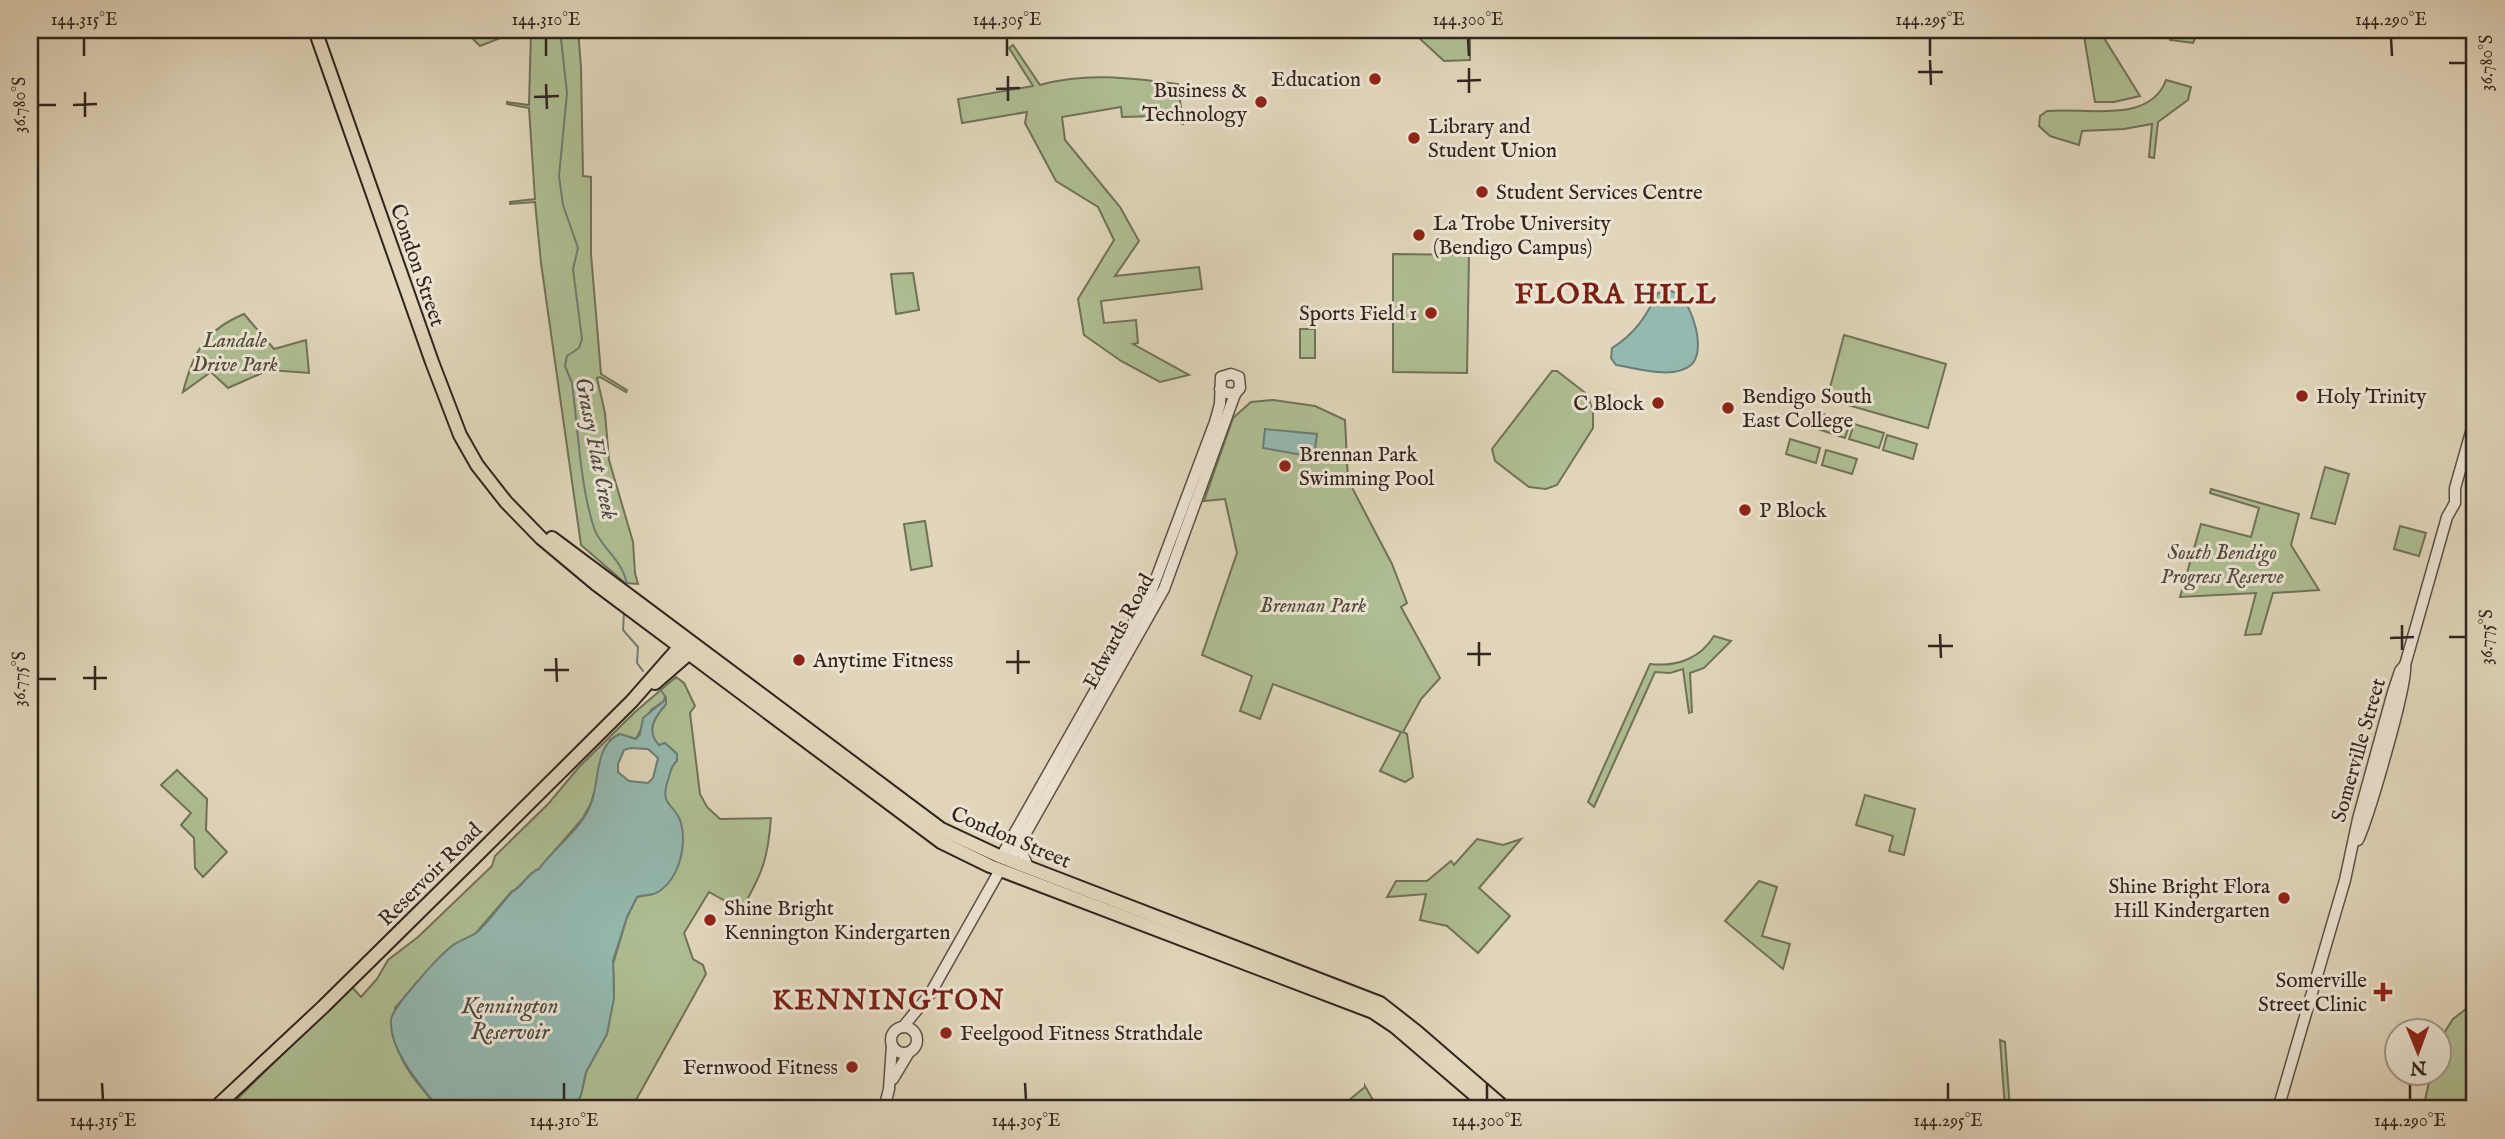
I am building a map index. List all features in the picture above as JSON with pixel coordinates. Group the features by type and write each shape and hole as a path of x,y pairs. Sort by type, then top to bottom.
{"main road":[{"name":"Condon Street","path":"315,30 460,435 477,465 506,502 689,650 770,708 941,842 970,858 1028,867 1292,974 1362,1007 1384,1018 1491,1109"},
{"name":"Reservoir Road","path":"214,1109 254,1074 632,701 689,650"},
{"name":"Condon Street","path":"1004,863 1140,922 1369,998 1391,1011 1506,1109"},
{"path":"1114,901 1117,908 1140,922"},
{"name":"Reservoir Road","path":"223,1109 254,1074"}],"street":[{"path":"1221,376 1239,377 1240,385 1235,394 1220,389 1221,376"},
{"name":"Edwards Road","path":"917,1037 919,1020 930,994 1154,586 1215,422 1220,404 1220,389"},
{"name":"Edwards Road","path":"1004,863 1027,832 1164,589 1235,394"},
{"name":"Somerville Street","path":"2278,1109 2353,848 2360,836 2375,789 2401,694 2405,665 2447,517 2449,496 2455,488 2475,418"},
{"path":"1027,832 1023,852 1028,867"},
{"name":"Edwards Road","path":"903,1027 930,994"},
{"path":"884,1109 889,1089 892,1035 903,1027 912,1030 917,1037 915,1048 908,1054 889,1089"},
{"path":"892,1045 898,1052 908,1054"}],"green space":[{"path":"471,30 521,30 480,46 467,33"},
{"path":"531,30 578,30 583,176 591,177 591,254 601,374 627,390 626,392 600,377 597,378 605,413 609,460 633,542 638,584 625,583 581,545 541,263 535,202 510,204 535,199 529,108 507,104 529,105"},
{"path":"1391,30 1470,30 1470,60 1444,61 1418,37 1390,36"},
{"path":"2083,30 2099,30 2140,96 2114,102 2095,102"},
{"path":"2171,30 2199,30 2193,43 2170,40"},
{"path":"1013,45 1040,85 1091,77 1178,84 1183,124 1160,116 1122,117 1121,107 1062,117 1065,140 1120,207 1139,241 1115,276 1199,267 1202,289 1101,301 1104,323 1136,320 1138,343 1133,344 1189,375 1160,382 1121,361 1084,335 1078,299 1114,240 1098,207 1056,181 1025,123 1027,112 962,123 958,99 1033,86 1009,48"},
{"path":"2166,80 2191,87 2188,100 2158,122 2154,158 2149,157 2152,124 2124,129 2082,131 2079,145 2050,136 2039,126 2040,116 2047,111 2131,109 2158,94"},
{"name":"Sports Field 1","path":"1393,254 1469,255 1467,373 1393,372"},
{"path":"913,273 919,310 896,314 891,274"},
{"name":"Landale Drive Park","path":"244,314 274,349 306,340 309,373 269,370 228,388 211,372 183,392 196,354 210,335"},
{"path":"1300,329 1315,329 1315,358 1300,358"},
{"path":"1844,335 1946,364 1928,428 1827,399"},
{"path":"1552,371 1557,371 1588,395 1593,413 1593,428 1557,485 1546,489 1529,487 1495,461 1492,449"},
{"name":"Brennan Park","path":"1273,400 1315,406 1345,420 1348,480 1392,564 1407,603 1401,607 1440,678 1421,699 1403,732 1407,734 1413,777 1405,782 1380,771 1401,732 1273,684 1260,719 1240,711 1252,676 1202,655 1237,553 1225,499 1204,501 1233,418 1251,402"},
{"path":"1820,413 1850,423 1845,438 1815,428"},
{"path":"1854,424 1884,433 1879,448 1849,439"},
{"path":"1887,435 1917,444 1913,459 1883,450"},
{"path":"1790,439 1820,448 1816,463 1786,454"},
{"path":"1826,450 1857,459 1852,474 1822,465"},
{"path":"2325,467 2349,474 2335,524 2311,518"},
{"name":"South Bendigo Progress Reserve","path":"2211,489 2299,514 2291,545 2319,590 2273,593 2261,634 2245,635 2256,593 2180,597 2201,524 2251,537 2259,508 2210,493"},
{"path":"925,521 932,566 911,570 904,524"},
{"path":"2400,526 2426,533 2419,556 2394,549"},
{"path":"1714,636 1731,641 1704,668 1690,673 1692,712 1689,713 1683,669 1670,673 1655,672 1594,807 1588,802 1650,664 1686,660 1702,650"},
{"path":"676,677 684,683 695,706 690,713 700,794 707,807 720,819 771,818 770,832 764,864 744,905 736,907 709,892 684,933 693,959 703,965 706,974 631,1109 574,1109 581,1095 586,1072 607,1034 614,988 613,964 627,917 637,897 653,894 681,857 680,820 666,802 664,790 670,767 677,761 677,754 665,743 659,746 652,729 655,719 666,704 665,696 664,701 651,710 636,739 620,734 610,740 591,803 583,818 539,869 511,892 476,933 451,947 438,959 395,1008 395,1039 399,1052 414,1078 439,1109 227,1109 351,986 361,997 377,979 388,960 418,937 492,866 495,856 549,803 579,767 635,712"},
{"path":"177,770 207,799 206,830 227,852 203,877 195,868 194,838 181,825 191,813 161,785"},
{"path":"1865,795 1915,809 1904,855 1889,851 1893,836 1856,825"},
{"path":"1477,839 1503,845 1521,839 1479,888 1510,916 1478,953 1447,926 1420,920 1426,894 1387,897 1396,881 1427,881 1451,861 1454,865"},
{"path":"1759,881 1777,887 1762,936 1790,944 1783,969 1725,921"},
{"path":"2475,978 2475,1109 2423,1109 2428,1086 2452,1086 2452,1021 2466,1009"},
{"path":"2000,1040 2005,1042 2010,1109 2005,1109"},
{"path":"1365,1087 1378,1109 1338,1109"}],"water":[{"path":"1667,290 1677,293 1688,307 1698,339 1696,358 1691,365 1675,372 1655,372 1616,365 1611,358 1612,348 1639,324 1658,293"},
{"path":"1265,429 1317,434 1314,457 1263,448"},
{"name":"Kennington Reservoir","path":"666,696 666,704 652,729 659,745 665,743 677,754 665,796 681,823 682,852 671,879 656,893 637,897 627,917 613,961 614,998 607,1034 586,1072 581,1095 574,1109 439,1109 416,1079 395,1044 391,1020 393,1013 438,960 455,944 481,929 512,892 539,869 575,829 592,801 599,763 606,746 620,734 636,739 640,734 643,718 664,701","holes":["648,749 658,758 653,778 648,783 629,781 618,772 618,764 624,750"]}],"waterway":[{"name":"Grassy Flat Creek","path":"560,30 567,93 559,176 563,205 578,248 573,269 582,339 579,348 567,356 565,366 572,383 582,475 589,511 597,535 620,567 627,583"},
{"name":"Grassy Flat Creek","path":"624,613 623,630 638,647 637,663 643,671"},
{"name":"Grassy Flat Creek","path":"660,689 665,696"}],"place":[{"name":"Education","path":"1375,79"},
{"name":"Business & Technology","path":"1261,102"},
{"name":"Library and Student Union","path":"1414,138"},
{"name":"Student Services Centre","path":"1482,192"},
{"name":"La Trobe University (Bendigo Campus)","path":"1419,235"},
{"name":"Sports Field 1","path":"1431,313"},
{"name":"Holy Trinity","path":"2302,396"},
{"name":"C Block","path":"1658,403"},
{"name":"Bendigo South East College","path":"1728,408"},
{"name":"Brennan Park Swimming Pool","path":"1285,466"},
{"name":"P Block","path":"1745,510"},
{"name":"Anytime Fitness","path":"799,660"},
{"name":"Shine Bright Flora Hill Kindergarten","path":"2284,898"},
{"name":"Shine Bright Kennington Kindergarten","path":"710,920"},
{"name":"Somerville Street Clinic","path":"2383,992"},
{"name":"Feelgood Fitness Strathdale","path":"946,1033"},
{"name":"Fernwood Fitness","path":"852,1067"}],"district":[{"name":"FLORA HILL","path":"1616,293"},
{"name":"KENNINGTON","path":"889,999"}]}
